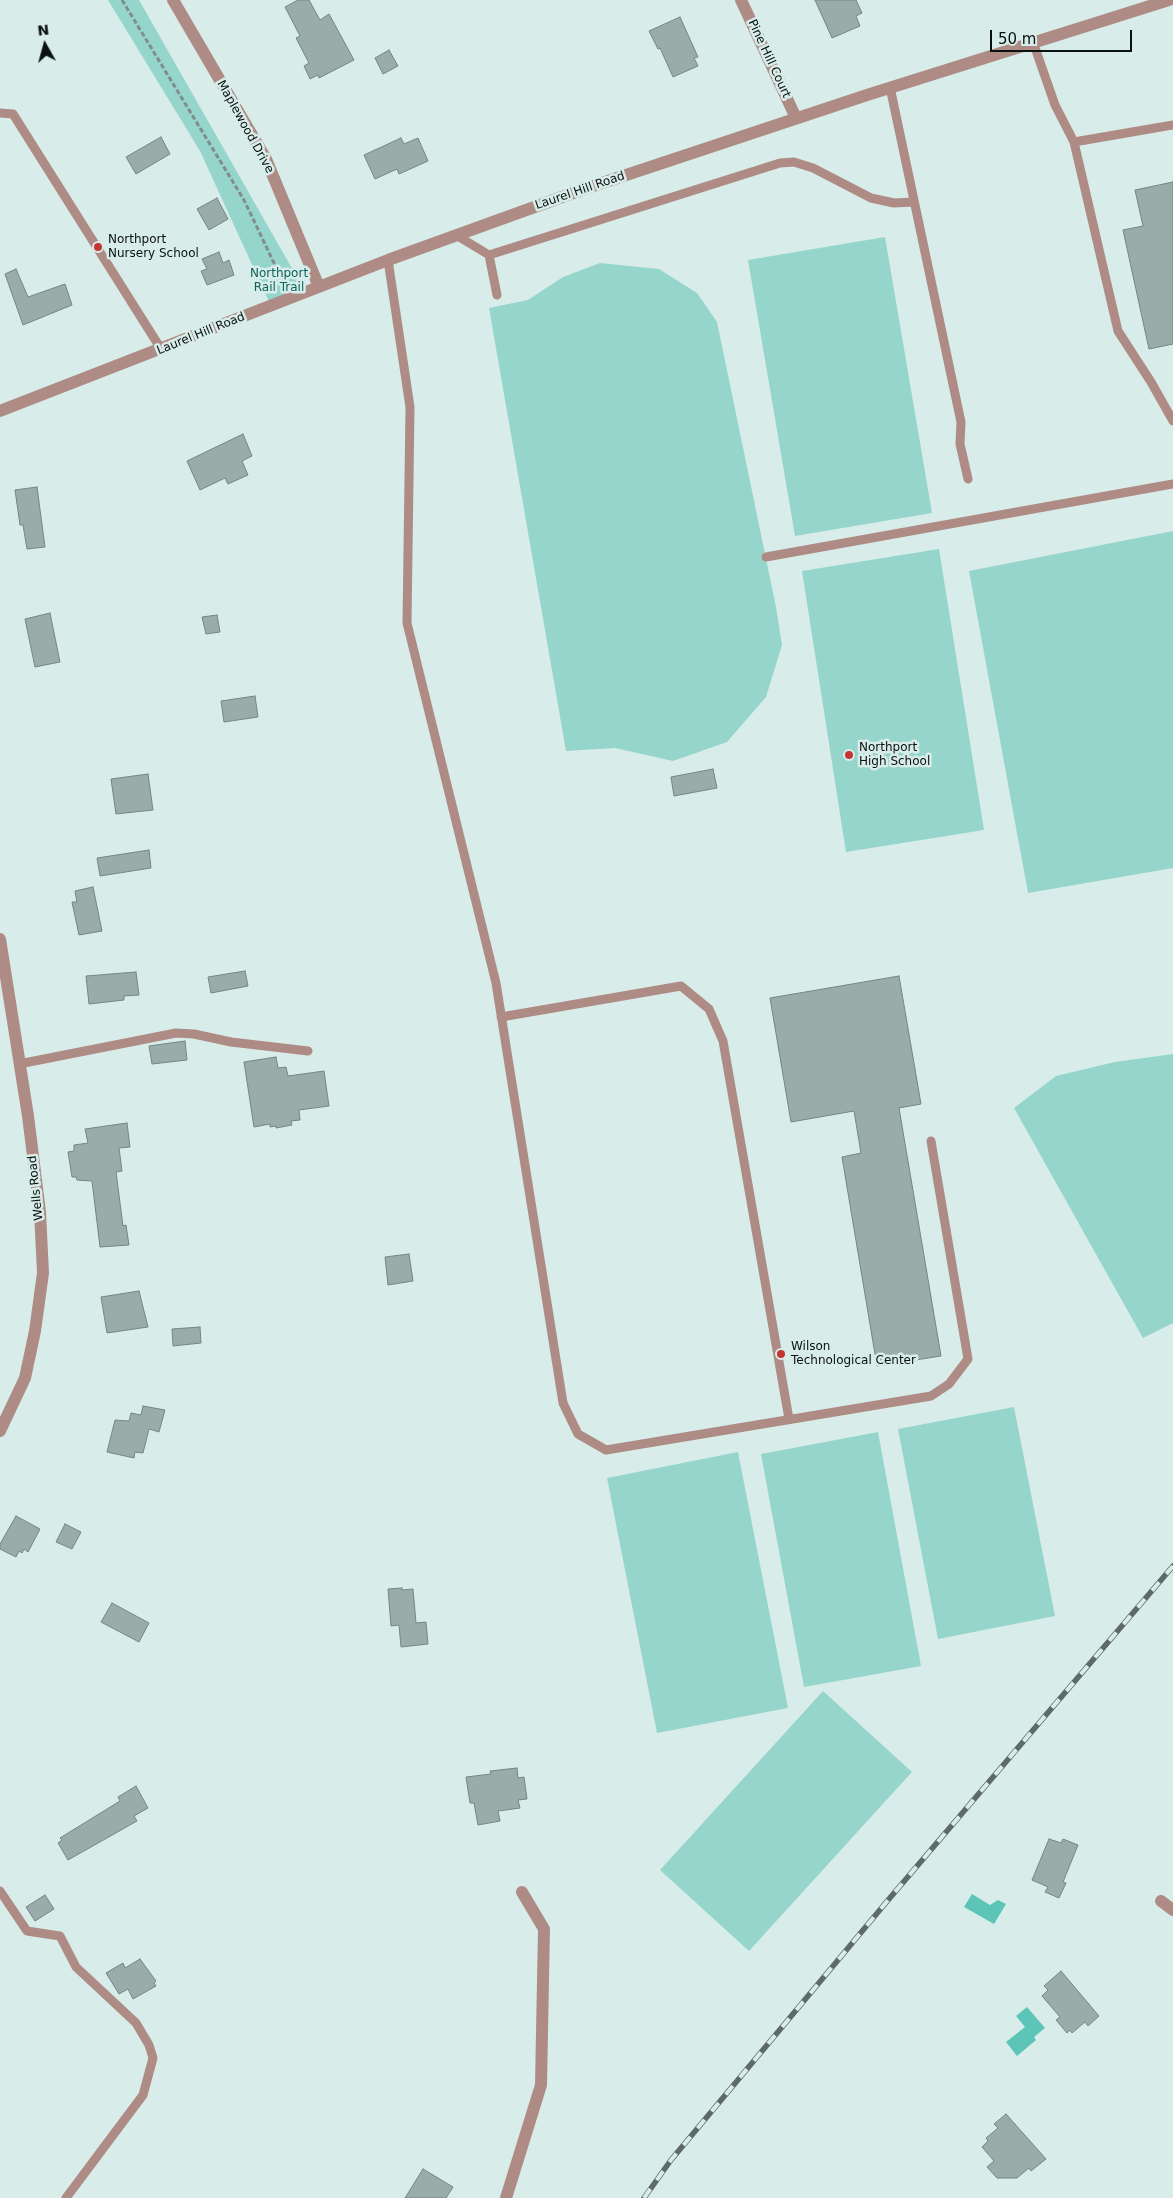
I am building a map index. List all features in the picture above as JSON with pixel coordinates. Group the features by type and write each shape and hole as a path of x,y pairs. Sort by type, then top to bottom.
{"street":[{"name":"Maplewood Drive","path":"173,0 266,159 319,287"},
{"name":"Pine Hill Court","path":"741,0 796,118"},
{"name":"Laurel Hill Road","path":"0,411 388,260 605,182 890,87 1170,0"},
{"name":"Wells Road","path":"0,939 40,1212 43,1273 36,1331 25,1378 0,1431"},
{"path":"506,2198 541,2085 544,1930 522,1892"},
{"path":"1161,1901 1173,1910"}],"lane":[{"path":"1033,42 1056,105 1074,142 1118,331 1152,382 1173,421"},
{"path":"890,87 961,422 960,444 968,479"},
{"path":"0,113 13,114 161,349"},
{"path":"1074,142 1173,125"},
{"path":"489,255 780,163 794,162 813,168 871,198 894,203 914,202"},
{"path":"456,235 489,255 497,295"},
{"path":"388,260 410,407 407,623 496,983 563,1402 578,1434 606,1450 932,1396 949,1384 968,1359 931,1141"},
{"path":"766,558 1173,484"},
{"path":"502,1017 681,986 709,1010 722,1041 789,1420"},
{"path":"19,1064 176,1033 308,1051"},
{"path":"0,1891 27,1931 60,1936 76,1967 136,2023 149,2045 153,2058 143,2095 66,2198"}],"path":[{"path":"122,0 244,200 290,298"}],"green space":[{"name":"Northport Rail Trail","path":"108,0 139,0 306,293 271,306 200,151"},
{"path":"885,237 932,513 795,536 748,260"},
{"path":"600,263 659,269 697,293 717,322 776,607 782,645 766,697 727,742 673,761 615,748 566,751 489,308 528,300 563,277"},
{"path":"1173,531 1173,868 1028,893 969,571"},
{"path":"939,549 984,830 846,852 802,571"},
{"path":"1173,1054 1173,1323 1143,1338 1014,1108 1056,1076 1115,1062"},
{"path":"1014,1407 1055,1616 938,1639 898,1429"},
{"path":"878,1432 921,1666 804,1687 761,1454"},
{"path":"738,1452 788,1708 657,1733 607,1478"},
{"path":"823,1691 912,1772 749,1951 660,1870"}],"shaded area":[{"path":"972,1894 990,1905 998,1900 1006,1904 994,1924 964,1907"},
{"path":"1027,2007 1045,2028 1034,2037 1036,2040 1017,2056 1006,2042 1025,2027 1016,2016"}],"building":[{"path":"298,0 309,0 320,20 329,14 354,60 319,78 318,75 310,79 304,66 309,63 296,38 300,36 285,7"},
{"path":"815,0 856,0 862,13 856,16 860,26 832,38"},
{"path":"680,17 698,57 694,58 698,66 673,77 660,48 658,49 649,31"},
{"path":"389,50 398,66 383,74 375,58"},
{"path":"161,137 170,154 136,174 126,157"},
{"path":"401,138 404,144 418,138 428,161 399,174 397,169 375,179 364,155"},
{"path":"1173,182 1173,344 1149,349 1123,230 1143,226 1135,190"},
{"path":"217,198 228,219 209,230 197,209"},
{"path":"219,252 223,263 229,260 234,275 207,285 201,271 207,269 202,259"},
{"path":"16,269 28,297 65,284 72,305 23,325 5,274"},
{"path":"243,434 252,456 242,461 248,475 228,484 225,478 200,490 187,461"},
{"path":"37,487 45,547 27,549 23,525 20,525 15,490"},
{"path":"50,613 60,662 35,667 25,619"},
{"path":"217,615 220,632 206,634 202,617"},
{"path":"255,696 258,717 224,722 221,701"},
{"path":"713,769 717,788 674,796 671,777"},
{"path":"148,774 153,810 116,814 111,779"},
{"path":"149,850 151,868 100,876 97,858"},
{"path":"93,887 102,931 79,935 72,902 77,902 75,891"},
{"path":"245,971 248,986 211,993 208,977"},
{"path":"136,972 139,995 124,996 124,1000 89,1004 86,976"},
{"path":"899,976 921,1104 899,1108 941,1356 877,1366 842,1157 861,1153 854,1111 791,1122 770,998"},
{"path":"185,1041 187,1060 152,1064 149,1046"},
{"path":"276,1057 278,1068 286,1067 288,1076 324,1071 329,1106 299,1110 300,1120 291,1121 292,1125 276,1128 276,1126 270,1127 270,1124 254,1127 244,1062"},
{"path":"127,1123 130,1147 119,1148 122,1171 116,1172 123,1226 126,1225 129,1245 100,1247 92,1181 77,1180 76,1177 72,1177 68,1152 74,1151 74,1145 88,1143 85,1129"},
{"path":"409,1254 413,1281 388,1285 385,1257"},
{"path":"139,1291 148,1327 107,1333 101,1297"},
{"path":"200,1327 201,1343 173,1346 172,1329"},
{"path":"143,1406 165,1410 159,1432 149,1429 143,1453 135,1452 134,1458 107,1452 115,1420 129,1421 131,1413 141,1415"},
{"path":"16,1516 40,1529 28,1552 24,1549 22,1553 19,1551 16,1557 0,1549 0,1544"},
{"path":"65,1524 81,1532 72,1549 56,1542"},
{"path":"402,1588 402,1590 413,1589 416,1623 426,1622 428,1644 401,1647 399,1625 391,1626 388,1589"},
{"path":"112,1603 149,1623 139,1642 101,1622"},
{"path":"517,1768 518,1778 524,1777 527,1799 518,1800 520,1808 498,1811 500,1821 478,1825 474,1803 470,1803 466,1777 491,1774 490,1771"},
{"path":"136,1786 148,1808 134,1816 137,1821 68,1860 58,1843 62,1840 60,1838 120,1801 118,1797"},
{"path":"1049,1839 1061,1843 1063,1839 1078,1845 1063,1882 1066,1883 1059,1898 1045,1892 1048,1887 1032,1880"},
{"path":"45,1895 54,1909 35,1921 26,1907"},
{"path":"140,1959 156,1981 154,1983 156,1986 133,1999 128,1989 119,1994 106,1973 123,1963 125,1968"},
{"path":"1061,1971 1099,2016 1088,2026 1085,2022 1072,2033 1070,2030 1067,2033 1056,2020 1060,2017 1042,1996 1048,1990 1044,1986"},
{"path":"1006,2114 1046,2159 1031,2171 1029,2168 1017,2178 997,2178 987,2167 994,2161 982,2147 988,2141 986,2138 998,2128 994,2124"},
{"path":"423,2169 453,2187 446,2198 405,2198"}],"railway":[{"path":"644,2198 671,2160 889,1899 1173,1566"}],"place":[{"name":"Northport Nursery School","path":"98,247"},
{"name":"Northport High School","path":"849,755"},
{"name":"Wilson Technological Center","path":"781,1354"}]}
